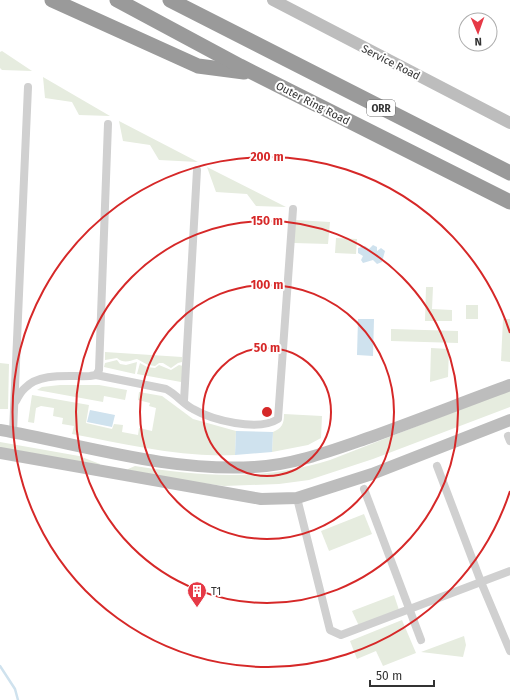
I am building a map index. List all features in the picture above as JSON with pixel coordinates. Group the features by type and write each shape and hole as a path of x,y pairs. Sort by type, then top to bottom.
{"highway":[{"path":"52,0 198,66 254,74"},
{"name":"Outer Ring Road","path":"117,0 254,74 510,202"},
{"name":"ORR","path":"170,0 510,173"}],"main road":[{"name":"Service Road","path":"273,0 510,123"},
{"path":"0,430 148,460 193,465 254,467 290,462 334,450 510,385"},
{"path":"0,453 261,499 297,498 372,474 510,420"},
{"path":"112,473 116,454"}],"street":[{"path":"13,432 28,87"},
{"path":"96,375 100,363 108,124"},
{"path":"184,401 197,170"},
{"path":"15,401 24,388 42,378 96,375 166,389 175,394 192,409 206,415 240,423 268,424 278,419 293,209"},
{"path":"437,466 481,582 510,651"},
{"path":"364,489 421,640"},
{"path":"297,498 330,630 341,635 510,571"}],"shaded area":[{"path":"2,51 32,71 2,70 0,68 0,52"},
{"path":"43,77 110,116 79,115 72,102 45,98"},
{"path":"119,121 198,162 159,160 150,145 123,141"},
{"path":"207,167 286,207 256,206 247,194 216,192"},
{"path":"295,220 330,222 328,244 294,243"},
{"path":"336,238 357,239 356,254 335,253"},
{"path":"426,287 433,287 432,309 452,310 452,321 425,321"},
{"path":"466,305 478,305 478,319 466,319"},
{"path":"503,319 510,319 510,362 501,361"},
{"path":"391,329 458,331 458,343 391,341"},
{"path":"431,348 449,349 448,377 430,382"},
{"path":"105,352 182,357 182,362 171,368 163,363 159,363 155,366 148,365 137,359 127,362 117,358 105,360"},
{"path":"117,360 120,364 126,365 137,362 135,374 104,367 105,363"},
{"path":"0,363 9,364 8,409 0,409"},
{"path":"140,363 147,367 155,368 159,365 171,370 179,365 183,366 182,380 181,382 137,374"},
{"path":"60,385 99,385 127,390 125,400 104,396 103,402 37,390 42,387"},
{"path":"510,390 510,407 373,459 309,480 279,484 224,486 126,473 128,469 135,466 186,473 233,475 257,474 304,467 330,460"},
{"path":"139,392 162,396 193,419 236,431 235,455 174,452 133,446 72,434 74,426 62,424 63,418 53,416 54,408 41,406 36,408 34,423 28,422 32,395 89,405 86,423 112,429 114,424 123,425 122,432 138,435 139,428 152,431 156,408 149,406 150,403 138,400"},
{"path":"284,414 322,416 321,438 308,445 272,452 273,432 279,429 282,425"},
{"path":"0,442 79,456 100,464 99,468 0,451"},
{"path":"364,514 372,534 329,551 321,531"},
{"path":"394,595 399,610 359,626 352,611"},
{"path":"402,620 416,653 383,666 376,651 357,659 350,641"},
{"path":"464,636 466,645 463,657 421,652"}],"water":[{"path":"373,245 377,247 377,251 381,248 385,251 382,262 377,264 373,260 363,263 361,260 363,256 358,253 358,248 365,246 369,249"},
{"path":"358,319 374,319 373,356 357,355"},
{"path":"90,410 115,415 112,427 87,422"},
{"path":"236,431 273,432 272,452 235,455"}],"waterway":[{"path":"0,666 15,689 18,700"}],"place":[{"name":"T1","path":"197,608"}]}
